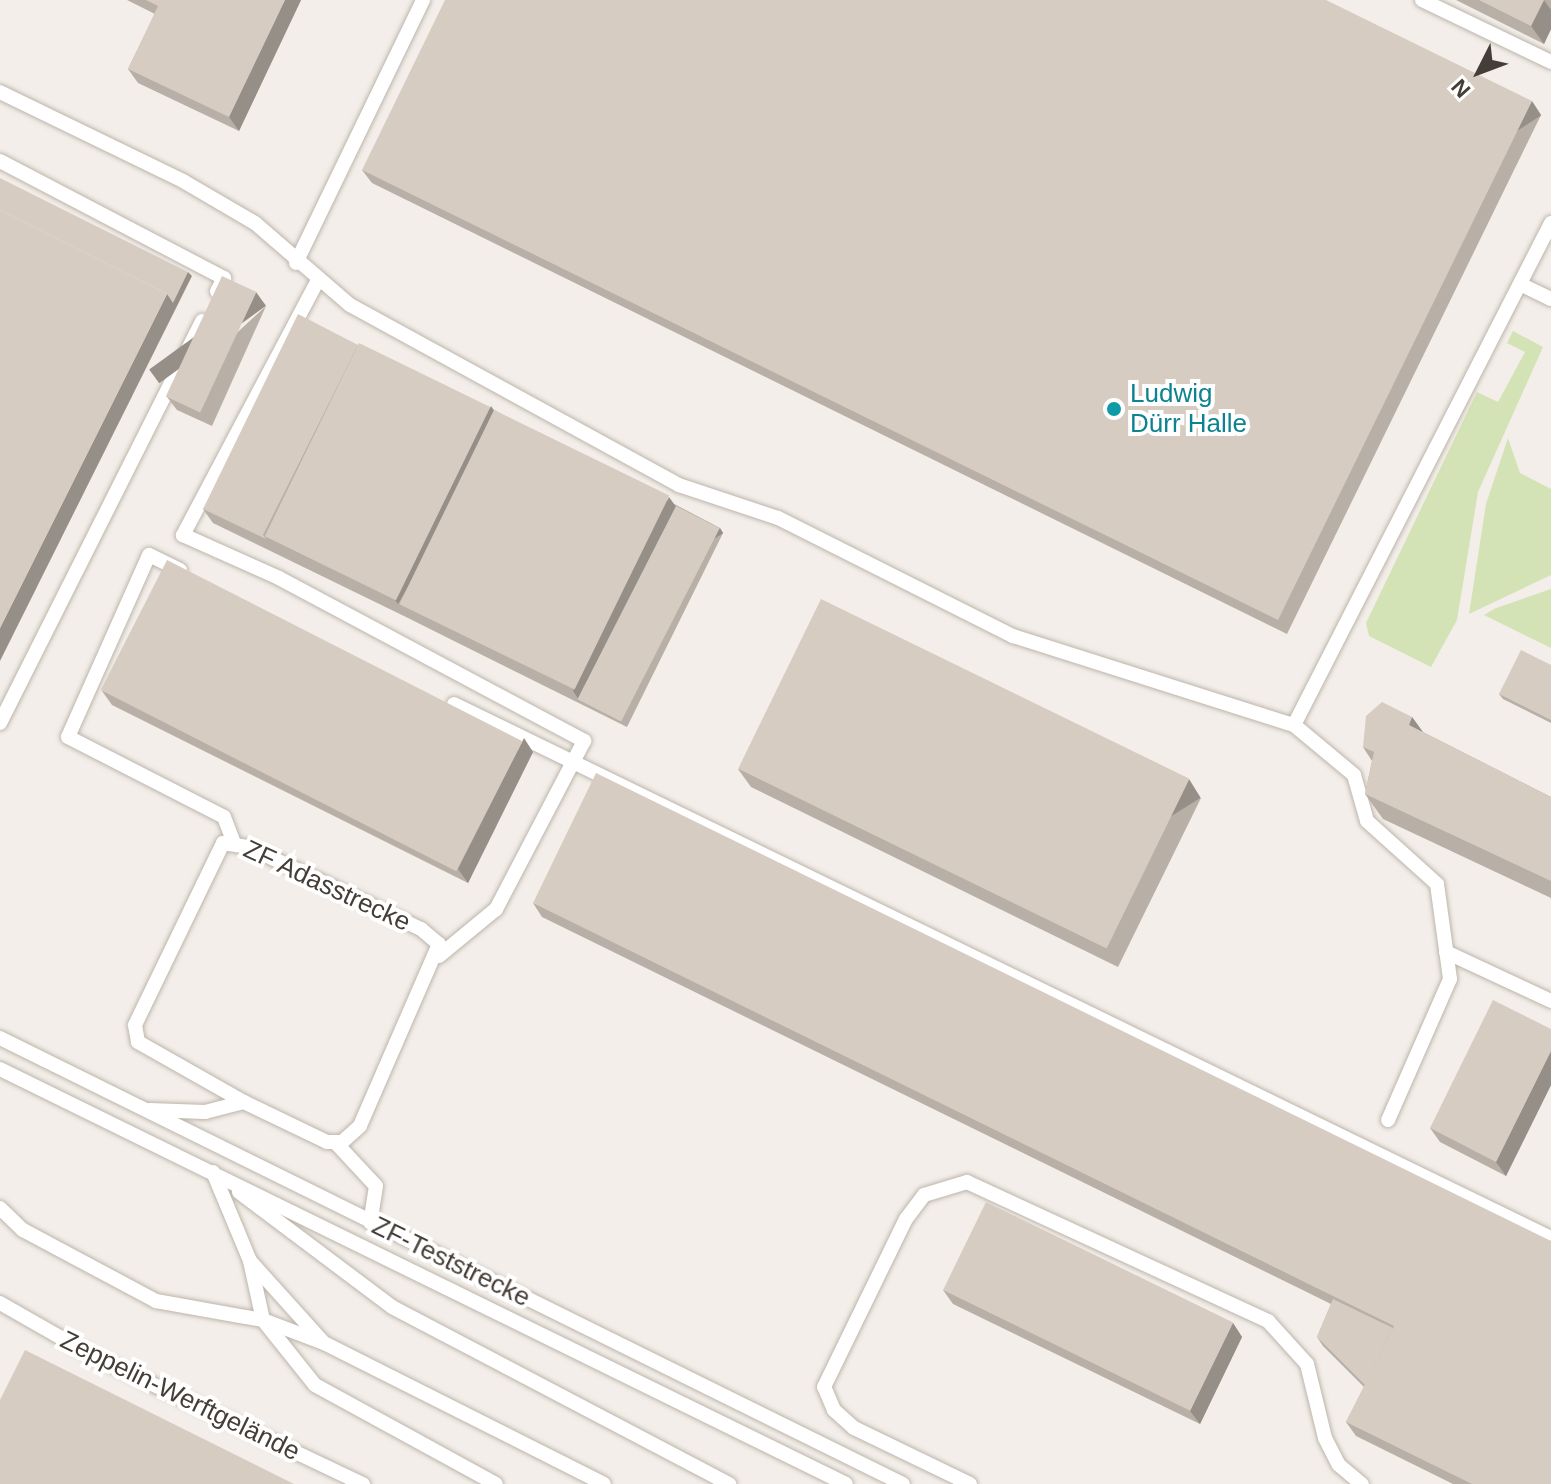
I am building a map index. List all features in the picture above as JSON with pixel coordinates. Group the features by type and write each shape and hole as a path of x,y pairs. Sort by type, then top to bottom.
{"lane":[{"path":"296,263 423,0"},
{"path":"1422,0 1551,62"},
{"path":"0,92 183,181 255,223 318,280 470,376 679,485 778,518 1013,636 1294,725 1354,775 1367,821 1437,884 1450,979 1388,1120"},
{"path":"0,161 224,278 0,723"},
{"path":"1294,725 1551,223"},
{"path":"318,280 183,535 584,741 496,909 439,956 360,1126 335,1142 376,1186 370,1223"},
{"path":"1520,284 1551,299"},
{"path":"192,576 149,555 68,737 224,817 234,843"},
{"path":"432,693 1551,1238"},
{"name":"ZF Adasstrecke","path":"335,1142 244,1102 150,1055 138,1042 135,1025 213,856 223,843 234,843 421,929 439,944 439,956"},
{"path":"1446,952 1551,1001"},
{"name":"ZF-Teststrecke","path":"0,1038 903,1484"},
{"name":"ZF-Teststrecke","path":"0,1069 846,1484"},
{"path":"142,1110 205,1112 244,1102"},
{"path":"213,1172 250,1261 263,1320 316,1386 496,1484"},
{"path":"213,1172 392,1307 729,1484"},
{"path":"970,1484 854,1428 834,1410 824,1387 906,1219 924,1195 967,1182 1268,1321 1307,1364 1325,1438 1339,1465 1362,1484"},
{"path":"0,1208 23,1230 156,1301 263,1320 324,1343 604,1484"},
{"path":"250,1261 324,1343"},
{"name":"Zeppelin-Werftgelände","path":"0,1303 93,1356 363,1484"}],"green space":[{"path":"1513,331 1543,347 1478,492 1457,620 1431,667 1369,636 1366,623 1477,392 1498,402 1525,352 1507,343"},
{"path":"1508,438 1520,473 1551,489 1551,575 1469,614 1486,504"},
{"path":"1551,589 1551,648 1484,615 1496,608"}],"building":[{"path":"146,0 285,0 229,117 128,69 158,6"},
{"name":"Ludwig Dürr Halle","path":"445,0 1326,0 1532,101 1278,620 362,170"},
{"path":"1479,0 1544,0 1531,26"},
{"path":"0,178 188,272 173,303 167,294 0,210"},
{"path":"0,210 167,294 0,628"},
{"path":"222,276 256,292 200,413 166,397"},
{"path":"298,314 358,345 263,535 266,539 203,509"},
{"path":"359,343 490,407 396,600 265,536"},
{"path":"494,410 669,495 575,690 399,604"},
{"path":"676,506 720,528 621,722 577,699"},
{"path":"167,560 523,741 456,871 101,690"},
{"path":"821,599 1190,779 1107,949 738,769"},
{"path":"1521,650 1551,665 1551,720 1499,694"},
{"path":"1382,702 1412,717 1409,725 1551,797 1551,881 1365,794 1374,752 1363,747 1366,716"},
{"path":"596,773 1551,1241 1551,1484 1472,1484 1346,1422 1394,1326 533,903"},
{"path":"1493,1000 1551,1029 1551,1051 1496,1162 1430,1128"},
{"path":"986,1202 1233,1323 1190,1411 943,1290"},
{"path":"1333,1299 1393,1328 1365,1385 1317,1337"},
{"path":"25,1350 294,1484 0,1484 0,1400"}],"place":[{"name":"Ludwig Dürr Halle","path":"1114,409"}]}
